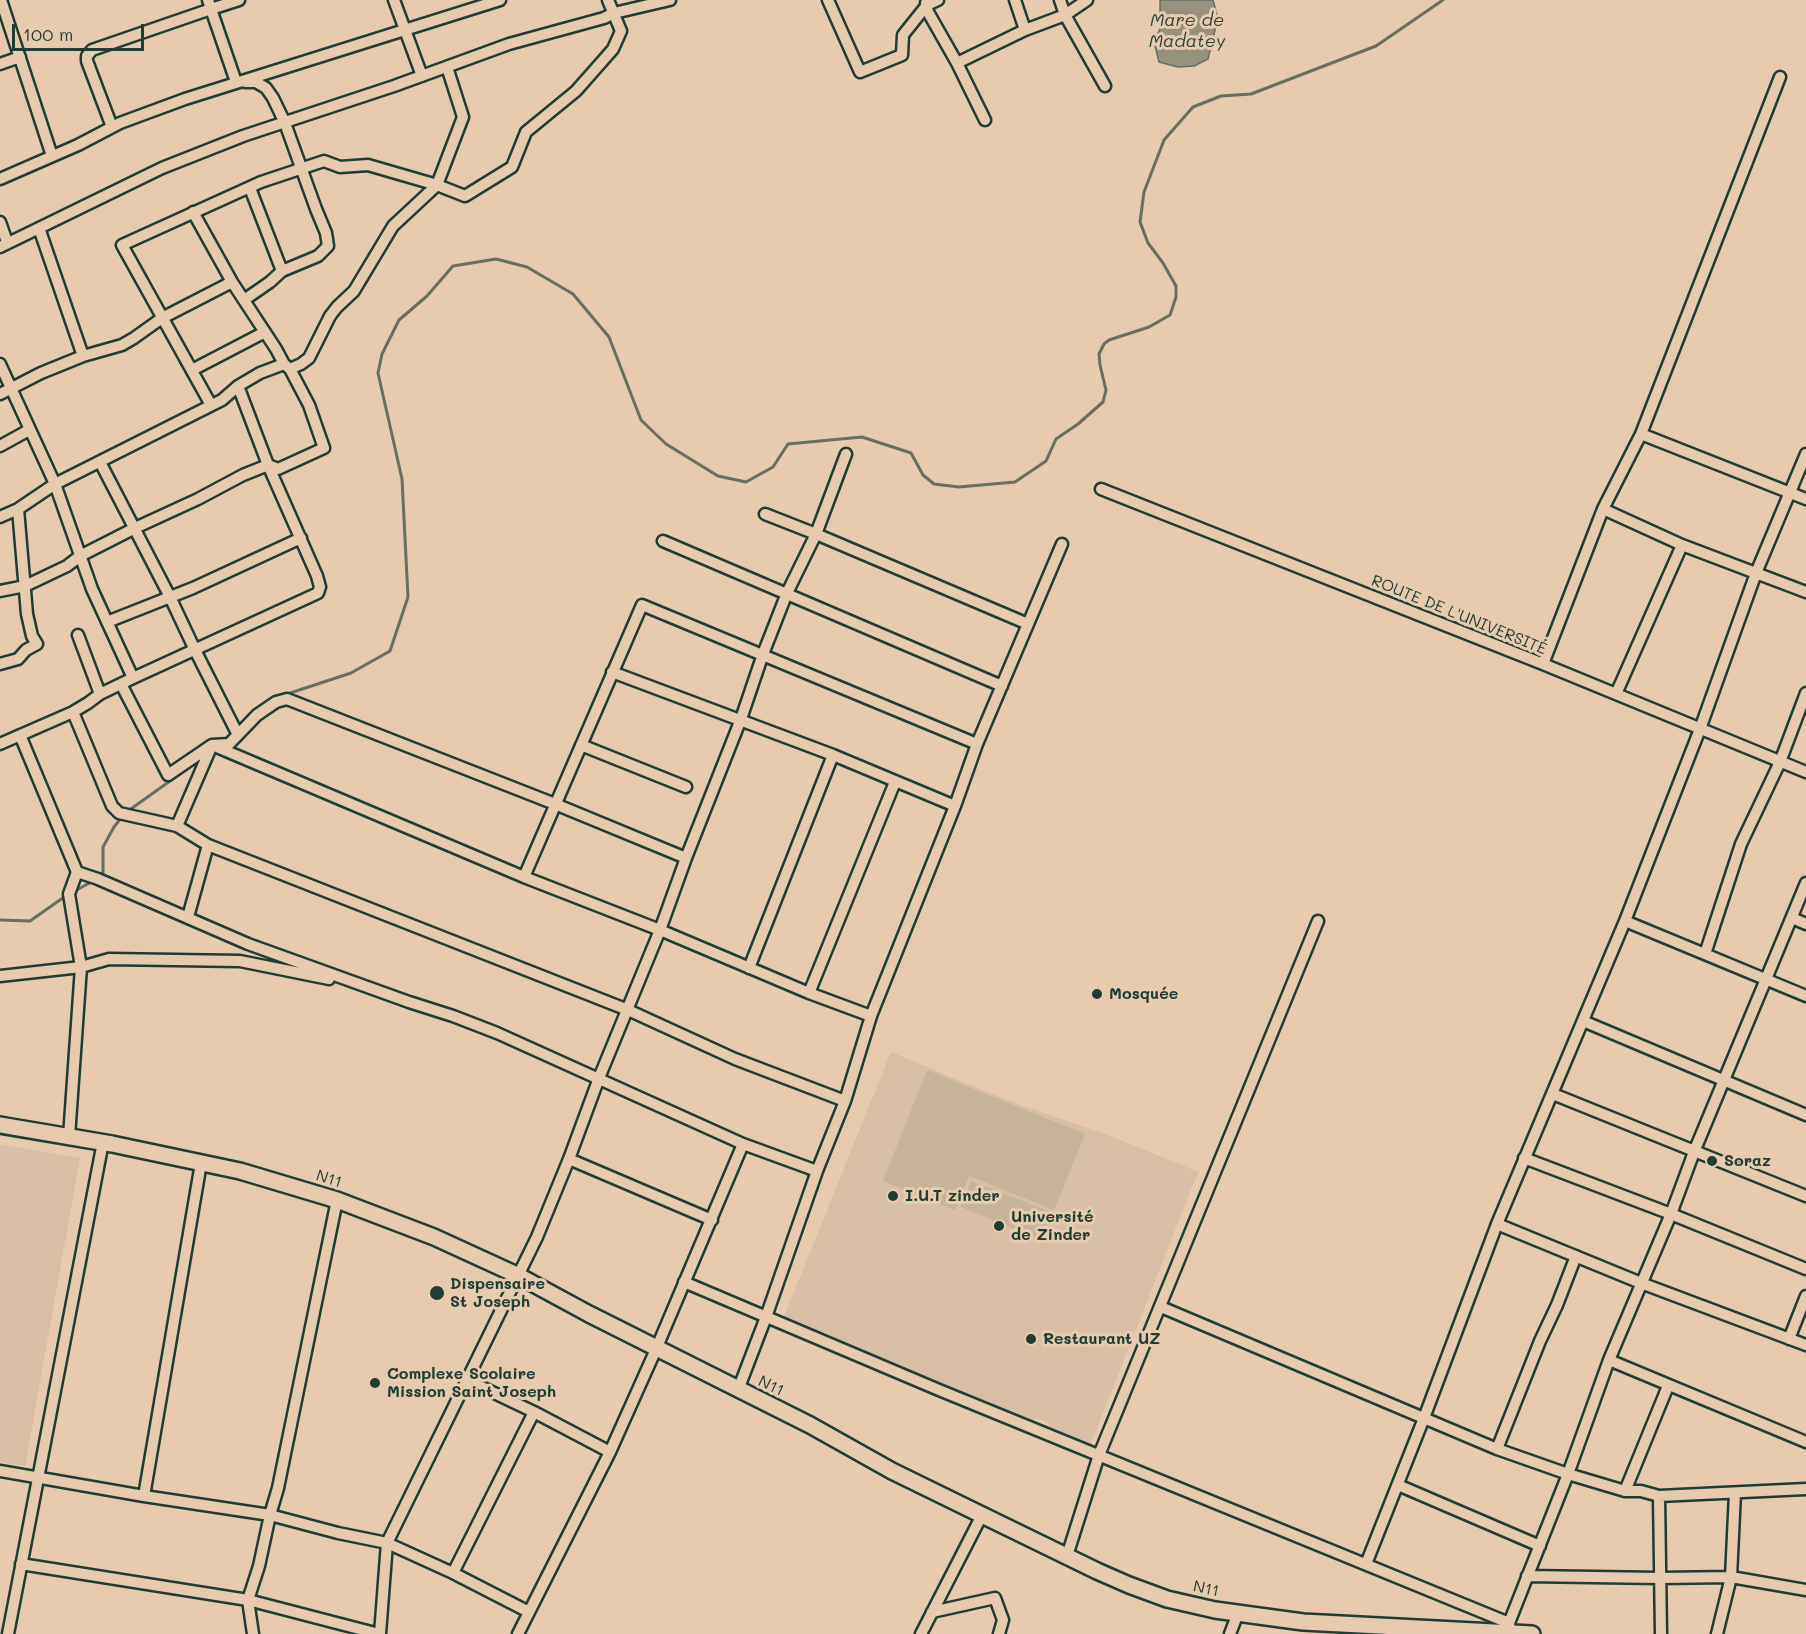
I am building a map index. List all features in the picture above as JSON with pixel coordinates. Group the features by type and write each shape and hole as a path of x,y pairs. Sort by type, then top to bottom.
{"main road":[{"name":"N11","path":"0,1125 103,1142 273,1180 337,1200 434,1237 518,1275 589,1314 810,1425 892,1471 1129,1585 1167,1599 1303,1623 1468,1633 1509,1628 1532,1634"}],"street":[{"path":"1,0 52,156"},
{"path":"112,127 87,61 87,56 92,50 209,5 239,0"},
{"path":"394,0 422,76"},
{"path":"0,179 78,145 112,127 184,99 500,0"},
{"path":"211,405 122,244 261,182 324,161 340,167 368,165 465,196 512,167 526,132 576,91 613,49 621,31 608,0"},
{"path":"0,222 4,244 187,156 509,44 604,18 614,13 670,0"},
{"path":"828,0 860,72 902,56 903,35 930,2"},
{"path":"1014,0 1025,30"},
{"path":"1060,0 1065,15 1105,86"},
{"path":"957,63 1025,30 1065,15 1087,0"},
{"path":"930,2 927,12 957,63 985,120"},
{"path":"209,5 236,82"},
{"path":"0,64 20,57"},
{"path":"0,517 18,509 55,484 222,399 238,386 260,374 301,364 309,358 330,316 354,291 393,226 436,185 463,117 447,66"},
{"path":"1543,664 1603,509 1641,434 1780,77"},
{"path":"236,82 256,82 266,88 273,98 303,168 316,210 327,232 328,246 318,256 282,271 244,300"},
{"path":"250,188 282,271"},
{"path":"0,591 25,586 67,566 81,556 135,528 243,475 268,465 278,469 324,448 312,411 287,367 232,282 193,212"},
{"path":"39,228 83,356"},
{"path":"0,394 41,373 83,356 122,345 162,318 232,282"},
{"path":"192,370 265,332"},
{"path":"0,364 55,484 92,589 133,678"},
{"path":"0,744 72,712 100,694 133,678 318,594 320,587 317,576 268,465 238,386"},
{"path":"0,446 29,430"},
{"path":"1641,434 1806,499"},
{"path":"21,1564 249,1600 379,1634 387,1543 537,1237 660,930 787,593 816,534 846,454"},
{"path":"1366,1564 1497,1224 1625,921 1700,729 1756,573 1806,454"},
{"path":"99,462 135,528 238,735"},
{"name":"ROUTE DE L'UNIVERSITÉ","path":"1101,489 1543,664 1806,772"},
{"path":"0,664 18,659 26,650 37,644 32,636 27,614 18,509"},
{"path":"1603,509 1682,545 1806,592"},
{"path":"765,514 1028,624"},
{"path":"107,622 193,588 301,538"},
{"path":"663,541 1002,686"},
{"path":"738,1390 817,1171 845,1101 872,1016 955,806 977,744 1062,544"},
{"path":"1616,694 1682,545"},
{"path":"524,877 642,604 977,744"},
{"path":"78,635 100,694"},
{"path":"612,672 741,719 955,806"},
{"path":"121,684 168,775 212,745 229,744 257,715 276,702 287,699 686,858"},
{"path":"1705,954 1741,844 1780,762 1806,693"},
{"path":"72,712 112,806 119,813 177,826 208,845 628,1010 735,1059 845,1101"},
{"path":"20,735 77,872 69,894 81,967 69,1137"},
{"path":"177,826 212,745"},
{"path":"212,745 524,877 660,930 809,993 872,1016"},
{"path":"581,745 686,787"},
{"path":"749,968 833,755"},
{"path":"809,993 895,782"},
{"path":"188,917 208,845"},
{"path":"77,872 248,944 464,1020 599,1078 743,1144 817,1171"},
{"path":"684,1282 1366,1564 1509,1628 1609,1360 1806,883"},
{"path":"1792,918 1806,924"},
{"path":"1067,1556 1099,1455 1318,921"},
{"path":"1625,921 1806,996"},
{"path":"0,976 81,967 109,958 240,961 366,987"},
{"path":"1583,1021 1806,1115"},
{"path":"1553,1094 1806,1196"},
{"path":"8,1634 103,1142"},
{"path":"518,1634 610,1452 743,1144"},
{"path":"1524,1158 1806,1269"},
{"path":"569,1159 712,1220"},
{"path":"144,1496 201,1163"},
{"path":"253,1634 249,1600 278,1488 337,1200"},
{"path":"1497,1224 1641,1283 1806,1346"},
{"path":"1497,1449 1576,1256"},
{"path":"1789,1339 1806,1296"},
{"path":"1161,1306 1497,1449 1624,1491 1641,1491 1659,1496 1806,1489"},
{"path":"1609,1360 1806,1442"},
{"path":"467,1380 610,1452"},
{"path":"1624,1491 1668,1386"},
{"path":"453,1574 534,1412"},
{"path":"0,1471 270,1515 387,1543 529,1612"},
{"path":"1398,1485 1540,1546"},
{"path":"1717,1634 1731,1577 1735,1493"},
{"path":"1659,1496 1661,1634"},
{"path":"921,1634 982,1515"},
{"path":"1527,1576 1731,1577 1806,1590"},
{"path":"932,1612 995,1598 1003,1620 999,1634"},
{"path":"1230,1634 1238,1613"}],"shaded area":[{"name":"Université de Zinder","path":"891,1052 1007,1100 1113,1137 1198,1172 1091,1444 1052,1428 1044,1420 1036,1418 1032,1420 930,1378 853,1353 831,1339 831,1335 825,1332 820,1334 783,1319"},
{"path":"927,1070 1085,1134 1054,1210 969,1176 955,1210 883,1181"},
{"path":"0,1144 80,1158 25,1466 0,1462"},
{"path":"971,1181 1051,1212 1040,1239 961,1207"}],"water":[{"name":"Mare de Madatey","path":"1160,0 1213,0 1218,18 1208,59 1194,66 1178,67 1159,62 1154,42 1160,29"}],"waterway":[{"path":"278,697 351,673 390,651 408,597 402,479 378,373 382,354 399,320 427,296 453,266 496,259 527,267 573,294 609,337 641,420 666,444 718,476 746,482 773,467 788,444 862,437 911,453 923,475 934,484 959,487 1015,482 1046,461 1056,439 1078,424 1103,402 1106,390 1099,354 1104,344 1109,340 1149,327 1170,315 1176,297 1176,286 1148,243 1140,222 1144,192 1164,140 1193,107 1221,96 1251,94 1376,46 1443,0"},
{"path":"128,811 191,766"},
{"path":"102,876 103,847 121,818"},
{"path":"73,892 93,881"},
{"path":"0,920 30,921 67,895"}],"place":[{"name":"Mosquée","path":"1097,994"},
{"name":"Soraz","path":"1712,1161"},
{"name":"I.U.T zinder","path":"893,1196"},
{"name":"Université de Zinder","path":"999,1226"},
{"name":"Dispensaire St Joseph","path":"437,1293"},
{"name":"Restaurant UZ","path":"1031,1339"},
{"name":"Complexe Scolaire Mission Saint Joseph","path":"375,1383"}]}
